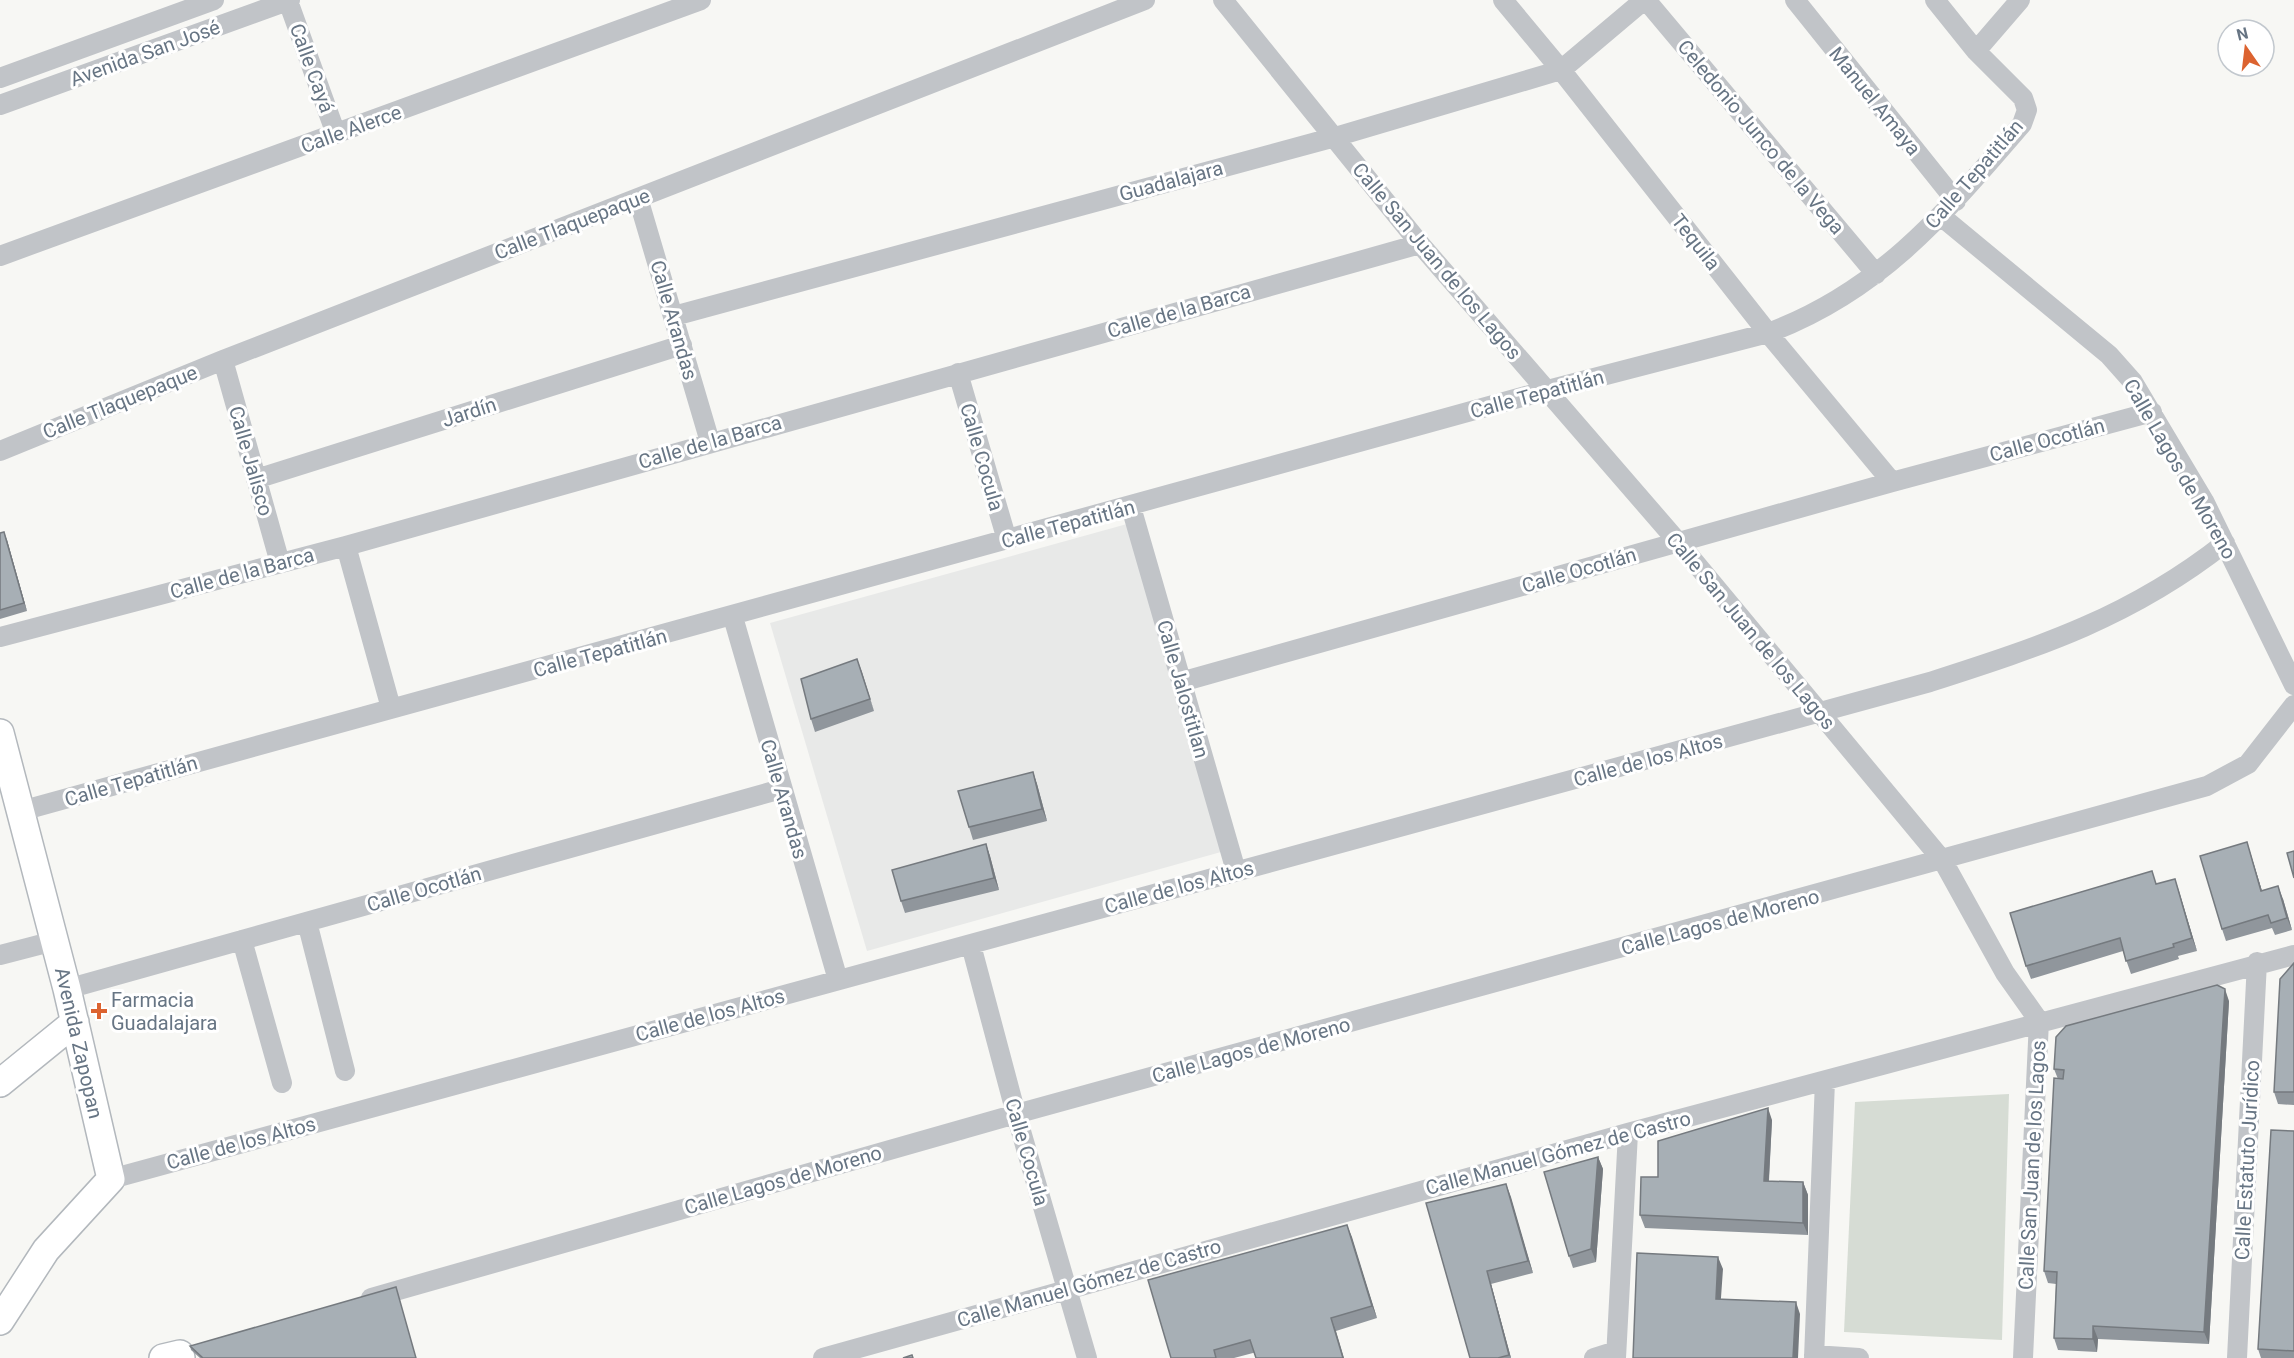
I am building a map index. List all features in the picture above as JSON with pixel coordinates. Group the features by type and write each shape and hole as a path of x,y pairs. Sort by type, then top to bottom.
{"street":[{"name":"Avenida San José","path":"0,78 214,0"},
{"name":"Avenida San José","path":"0,105 289,0"},
{"name":"Calle Cayá","path":"289,0 336,134"},
{"name":"Calle Alerce","path":"0,256 701,0"},
{"name":"Calle Tlaquepaque","path":"0,451 223,360 820,129 1145,0"},
{"name":"Calle San Juan de los Lagos","path":"1223,0 1420,244 1544,391 1678,542 1943,861 2005,973 2039,1021 2023,1358"},
{"name":"Tequila","path":"1503,0 1768,333 1892,482"},
{"name":"Guadalajara","path":"674,315 1335,137 1561,70 1645,0"},
{"name":"Celedonio Junco de la Vega","path":"1645,0 1876,274"},
{"name":"Manuel Amaya","path":"1795,0 1956,201"},
{"path":"1935,0 1976,51 2020,0"},
{"name":"Calle Tepatitlán","path":"21,811 391,708 733,617 1544,391 1768,333 1800,321 1835,303 1876,274 1942,217 2022,124 2027,110 2023,99 1976,51"},
{"name":"Calle Arandas","path":"638,198 710,442"},
{"name":"Calle Lagos de Moreno","path":"1942,217 2109,355 2133,382 2225,543 2294,685"},
{"name":"Calle de la Barca","path":"0,637 346,546 1420,244"},
{"name":"Jardín","path":"256,479 682,345"},
{"name":"Calle Jalisco","path":"223,360 280,563"},
{"name":"Calle Cocula","path":"958,373 1007,540"},
{"name":"Calle Ocotlán","path":"1181,682 1892,482 2152,412"},
{"name":"Calle Jalostitlan","path":"1131,507 1236,872"},
{"name":"Calle de los Altos","path":"111,1179 1820,713 1982,665 2063,637 2123,610 2189,571 2225,543"},
{"path":"346,546 391,708"},
{"name":"Calle Arandas","path":"733,617 838,980"},
{"name":"Calle Lagos de Moreno","path":"352,1304 1016,1114 1943,861 2207,786 2233,775 2248,764 2294,705"},
{"name":"Avenida Zapopan","path":"0,733 67,988 111,1179"},
{"name":"Calle Ocotlán","path":"67,988 781,789"},
{"path":"307,922 345,1071"},
{"path":"242,940 282,1083"},
{"path":"0,955 54,941"},
{"name":"Calle Cocula","path":"971,945 1016,1114 1087,1358"},
{"name":"Calle Manuel Gómez de Castro","path":"823,1358 1628,1133 2257,962 2294,955"},
{"name":"Calle Estatuto Jurídico","path":"2237,1358 2257,962"},
{"path":"0,1083 75,1022"},
{"path":"1825,1081 1814,1357 1859,1358"},
{"path":"1594,1358 1616,1355 1628,1133"},
{"path":"0,1321 46,1250 111,1179"}],"shaded area":[{"path":"1127,524 1221,852 867,951 770,623"},
{"path":"2009,1094 2002,1340 1844,1332 1855,1102"}],"building":[{"path":"4,532 24,603 0,610 0,533"},
{"path":"857,659 870,699 811,719 801,679"},
{"path":"1033,772 1042,809 969,827 958,791"},
{"path":"2247,842 2261,891 2278,886 2287,918 2271,923 2268,915 2222,929 2200,856"},
{"path":"986,844 994,878 901,901 892,870"},
{"path":"2294,851 2294,878 2287,853"},
{"path":"2152,871 2156,884 2175,879 2192,938 2173,944 2174,947 2126,961 2120,938 2026,966 2010,913"},
{"path":"2294,963 2294,1092 2274,1092 2280,979"},
{"path":"2217,985 2225,989 2204,1332 2093,1326 2093,1339 2054,1338 2057,1272 2044,1271 2054,1078 2063,1079 2064,1070 2054,1069 2056,1037 2066,1026"},
{"path":"1768,1108 1764,1181 1803,1182 1803,1223 1640,1215 1641,1177 1658,1177 1658,1141"},
{"path":"2271,1130 2294,1131 2294,1351 2258,1349"},
{"path":"1598,1157 1591,1249 1569,1256 1544,1172"},
{"path":"1506,1184 1528,1261 1487,1271 1509,1355 1498,1358 1470,1358 1426,1203"},
{"path":"1347,1225 1372,1306 1331,1318 1343,1358 1256,1358 1250,1340 1214,1350 1216,1358 1171,1358 1148,1280"},
{"path":"1637,1253 1718,1257 1716,1299 1796,1302 1793,1358 1633,1358"},
{"path":"396,1287 416,1358 203,1358 190,1346"}],"place":[{"name":"Farmacia Guadalajara","path":"99,1011"}]}
